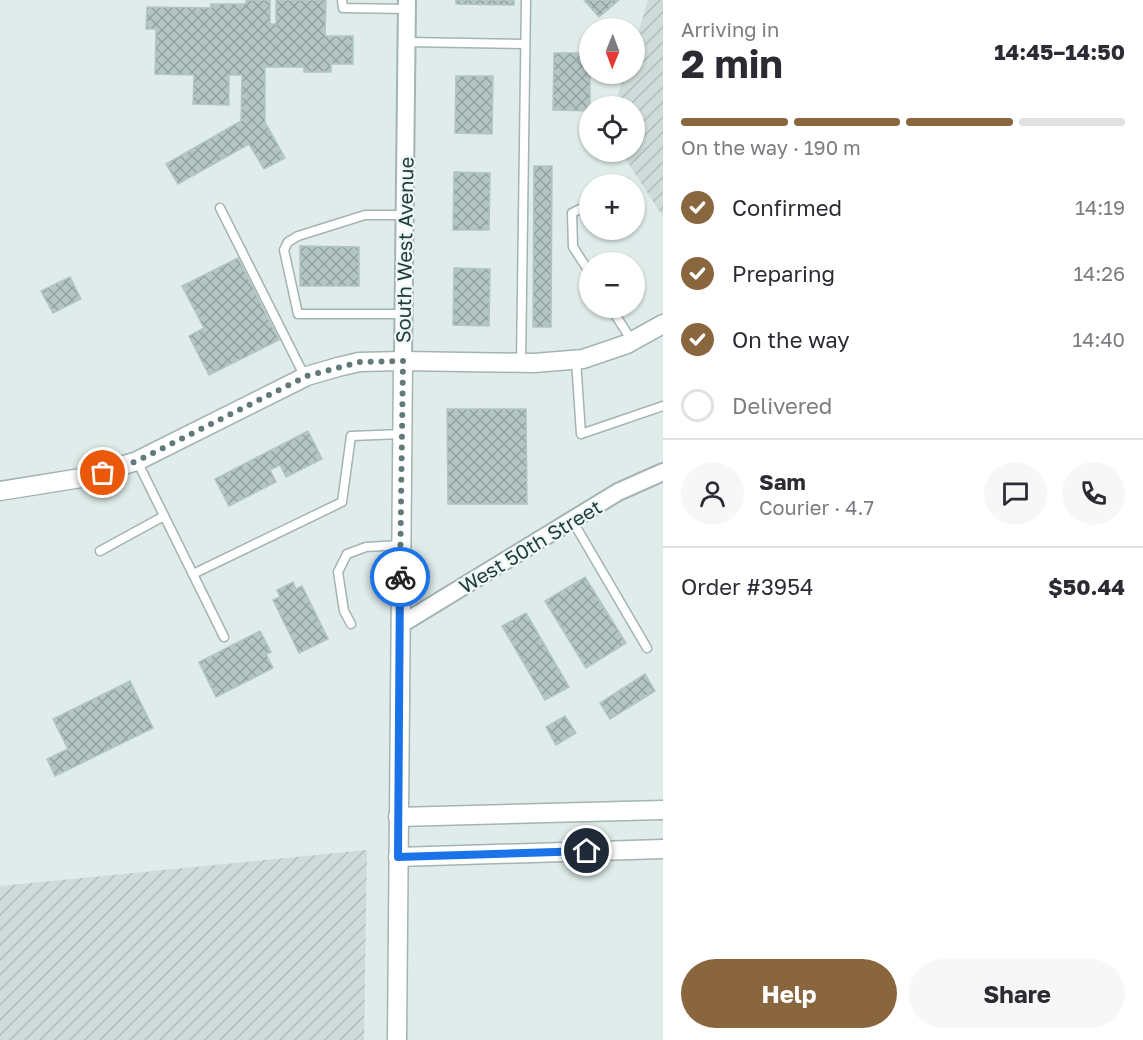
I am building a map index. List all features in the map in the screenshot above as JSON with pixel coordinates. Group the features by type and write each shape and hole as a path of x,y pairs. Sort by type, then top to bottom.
{"street":[{"name":"South West Avenue","path":"397,1040 407,4"},
{"path":"0,491 81,478 137,461 305,377 338,367 360,362 521,363 576,360 605,353 663,324"},
{"name":"West 50th Street","path":"400,625 618,492 663,472"},
{"path":"398,817 663,810"},
{"path":"398,857 663,849"}],"lane":[{"path":"342,0 343,8 407,4"},
{"path":"521,363 526,0"},
{"path":"407,42 525,44"},
{"path":"220,208 305,377"},
{"path":"579,210 572,213 573,247 579,256"},
{"path":"404,314 298,314 284,250 288,242 298,236 365,215 405,215"},
{"path":"617,318 632,341"},
{"path":"576,360 581,434 663,406"},
{"path":"193,574 342,502 351,436 402,434"},
{"path":"137,461 224,637"},
{"path":"100,551 164,516"},
{"path":"572,520 647,648"},
{"path":"351,624 344,611 338,572 347,554 366,547 401,545"}],"shaded area":[{"path":"648,0 663,0 663,217 645,189 645,174 635,174 627,162 645,162 645,96 617,96 622,84 645,84 645,18 643,18"},
{"path":"367,850 364,1040 0,1040 0,886"}],"building":[{"path":"246,0 270,0 270,24 276,24 276,0 326,0 325,36 353,36 353,64 331,64 331,72 304,72 304,67 265,67 265,122 285,158 264,169 249,144 178,184 166,164 241,121 242,75 229,75 229,105 193,104 194,75 155,74 156,29 146,29 147,7 211,8 211,4 246,4"},
{"path":"456,0 514,0 514,5 456,4"},
{"path":"584,0 619,0 599,17"},
{"path":"554,53 579,53 579,84 590,84 590,96 579,96 579,111 553,110"},
{"path":"456,76 493,76 492,134 455,133"},
{"path":"534,166 552,166 551,327 533,327"},
{"path":"454,172 490,173 489,230 453,230"},
{"path":"300,246 359,247 359,286 300,286"},
{"path":"238,258 279,340 209,375 189,336 204,328 182,286"},
{"path":"454,268 490,269 489,326 453,325"},
{"path":"70,277 81,299 53,313 41,291"},
{"path":"447,409 526,409 527,504 448,504"},
{"path":"308,431 322,459 286,477 280,465 270,470 276,482 229,506 215,479"},
{"path":"585,577 626,643 586,668 545,601"},
{"path":"293,582 296,589 302,586 328,639 299,653 273,600 280,597 277,590"},
{"path":"526,613 569,687 545,700 502,626"},
{"path":"260,631 271,652 266,654 273,668 216,697 199,662"},
{"path":"645,674 655,691 610,719 600,703"},
{"path":"130,681 153,728 55,776 47,759 68,749 53,719"},
{"path":"565,716 576,733 556,745 546,727"}],"way so far":[{"path":"103,473 137,461 307,376 360,362 403,361 400,577"}],"route":[{"path":"400,577 398,857 587,851"}]}
